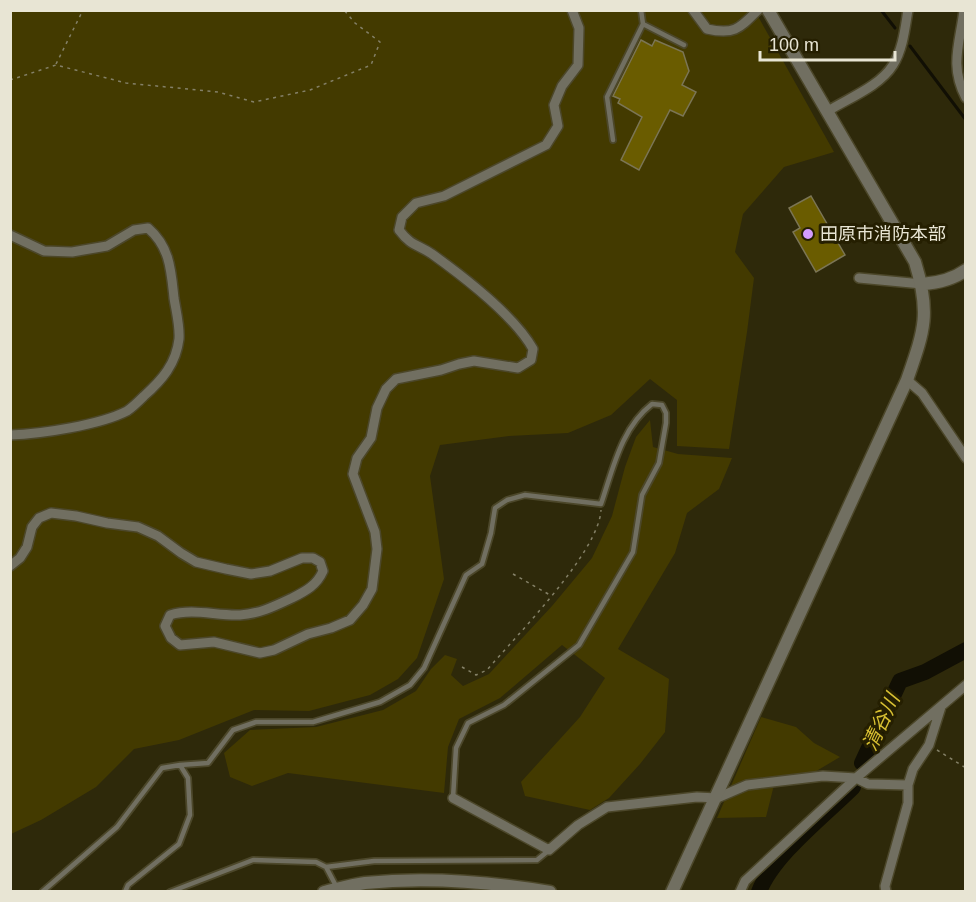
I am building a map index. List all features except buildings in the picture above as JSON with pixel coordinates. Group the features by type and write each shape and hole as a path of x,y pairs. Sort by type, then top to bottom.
{"street":[{"path":"10,566 20,558 27,547 32,527 39,518 51,513 76,516 138,527 158,536 196,562 251,574 270,571 302,558 313,558 320,562 323,571 318,582 300,594 265,610 242,615 183,611 170,615 165,626 171,638 180,645 214,642 260,652 274,650 308,634 350,620 363,605 372,589 377,549 372,521 353,474 357,458 371,438 377,408 386,389 396,379 474,361 518,368 531,360 533,349 525,334 489,300 430,253 409,243 399,230 402,217 416,203 444,196 546,145 558,126 554,105 562,86 579,65 579,28 572,10"},
{"path":"693,10 707,28 725,33 744,24 758,10"},
{"path":"672,891 717,798 907,380 921,340 924,323 925,300 915,262 768,10"},
{"path":"828,111 875,82 893,65 901,44 908,10"},
{"path":"964,10 956,57 961,90 966,98"},
{"path":"10,235 44,250 72,252 107,246 134,230 148,228 159,237 167,255 179,338 173,362 161,380 128,410 110,417 63,428 10,435"},
{"path":"860,278 922,284 938,283 956,277 966,270"},
{"path":"907,380 922,393 966,458"},
{"path":"740,891 745,881 856,778 966,685"},
{"path":"886,891 885,886 908,803 913,769 929,745 941,706"},
{"path":"453,798 549,850 578,825 607,807 697,797 717,798 747,785 823,776 856,778 868,784 909,785"},
{"path":"330,890 364,884 408,881 510,886 550,891"}],"lane":[{"path":"613,140 607,97 643,24 641,10"},
{"path":"643,24 684,45"},
{"path":"42,891 117,827 162,768 208,763 233,730 256,722 313,722 380,702 410,686 424,668 466,575 482,564 495,508 507,500 525,495 601,504 628,430 640,413 652,404 662,405 666,413 666,423 659,463 642,495 633,552 579,645 504,705 468,723 456,748 453,798"},
{"path":"125,891 128,885 179,844 190,816 188,778 180,765"},
{"path":"170,891 253,860 316,862 326,867 374,861 537,860 549,850"},
{"path":"326,867 330,890"}],"path":[{"path":"56,65 83,10"},
{"path":"10,80 56,65 126,83 218,92 254,102 310,90 371,65 380,42 355,23 344,10"},
{"path":"462,667 476,675 487,670 551,596 586,551 601,514 601,504"},
{"path":"513,574 551,596"},
{"path":"929,745 966,768"}],"shaded area":[{"path":"10,11 755,11 834,152 784,167 743,214 735,252 754,278 729,449 677,446 677,400 650,379 611,415 568,433 509,436 440,445 430,476 444,579 417,658 398,679 370,695 309,711 254,710 179,740 134,749 96,787 41,820 11,834"},
{"path":"650,420 653,447 678,454 732,458 719,489 687,513 675,553 618,649 669,679 665,732 609,798 590,810 525,796 521,782 580,717 605,678 562,645 500,698 459,719 448,747 444,793 288,773 252,786 230,777 224,753 250,730 316,727 383,710 416,691 431,669 445,655 457,659 451,675 463,686 489,674 552,606 592,558 612,516 625,467 636,437"},
{"path":"761,717 796,727 814,743 840,757 813,773 776,777 766,817 717,818"}],"waterway":[{"path":"881,10 895,28"},
{"path":"910,46 966,120"},
{"name":"清谷川","path":"862,763 900,681 925,672 966,650"},
{"name":"清谷川","path":"759,892 775,864 787,850 853,787"}],"place":[{"name":"田原市消防本部","path":"808,234"}]}
